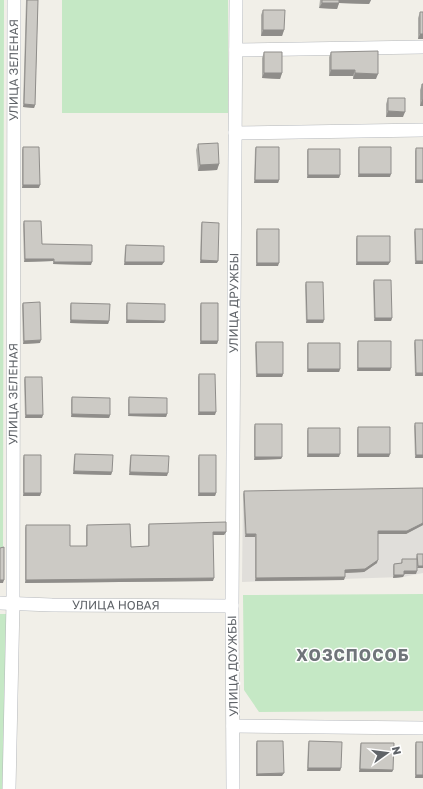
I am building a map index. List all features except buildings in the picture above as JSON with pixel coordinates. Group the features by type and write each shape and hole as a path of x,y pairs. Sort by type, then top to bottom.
{"street":[{"name":"УЛИЦА ЗЕЛЕНАЯ","path":"9,789 7,603 14,0"},
{"name":"УЛИЦА ДРУЖБЫ","path":"232,606 236,0"},
{"path":"236,50 423,47"},
{"path":"235,133 423,130"},
{"name":"УЛИЦА НОВАЯ","path":"7,603 52,605 232,606"},
{"name":"УЛИЦА ДОУЖБЫ","path":"232,606 234,726"},
{"path":"233,789 234,726 423,728"}],"shaded area":[{"path":"423,490 423,573 403,577 242,582 243,494"}],"green space":[{"path":"0,0 4,0 3,550 0,550"},
{"path":"62,0 228,0 228,113 62,113"},
{"path":"423,594 423,711 259,712 244,690 243,595"},
{"path":"0,614 13,614 13,789 0,789"}],"district":[{"name":"ХОЗСПОСОБ","path":"353,655"}]}
